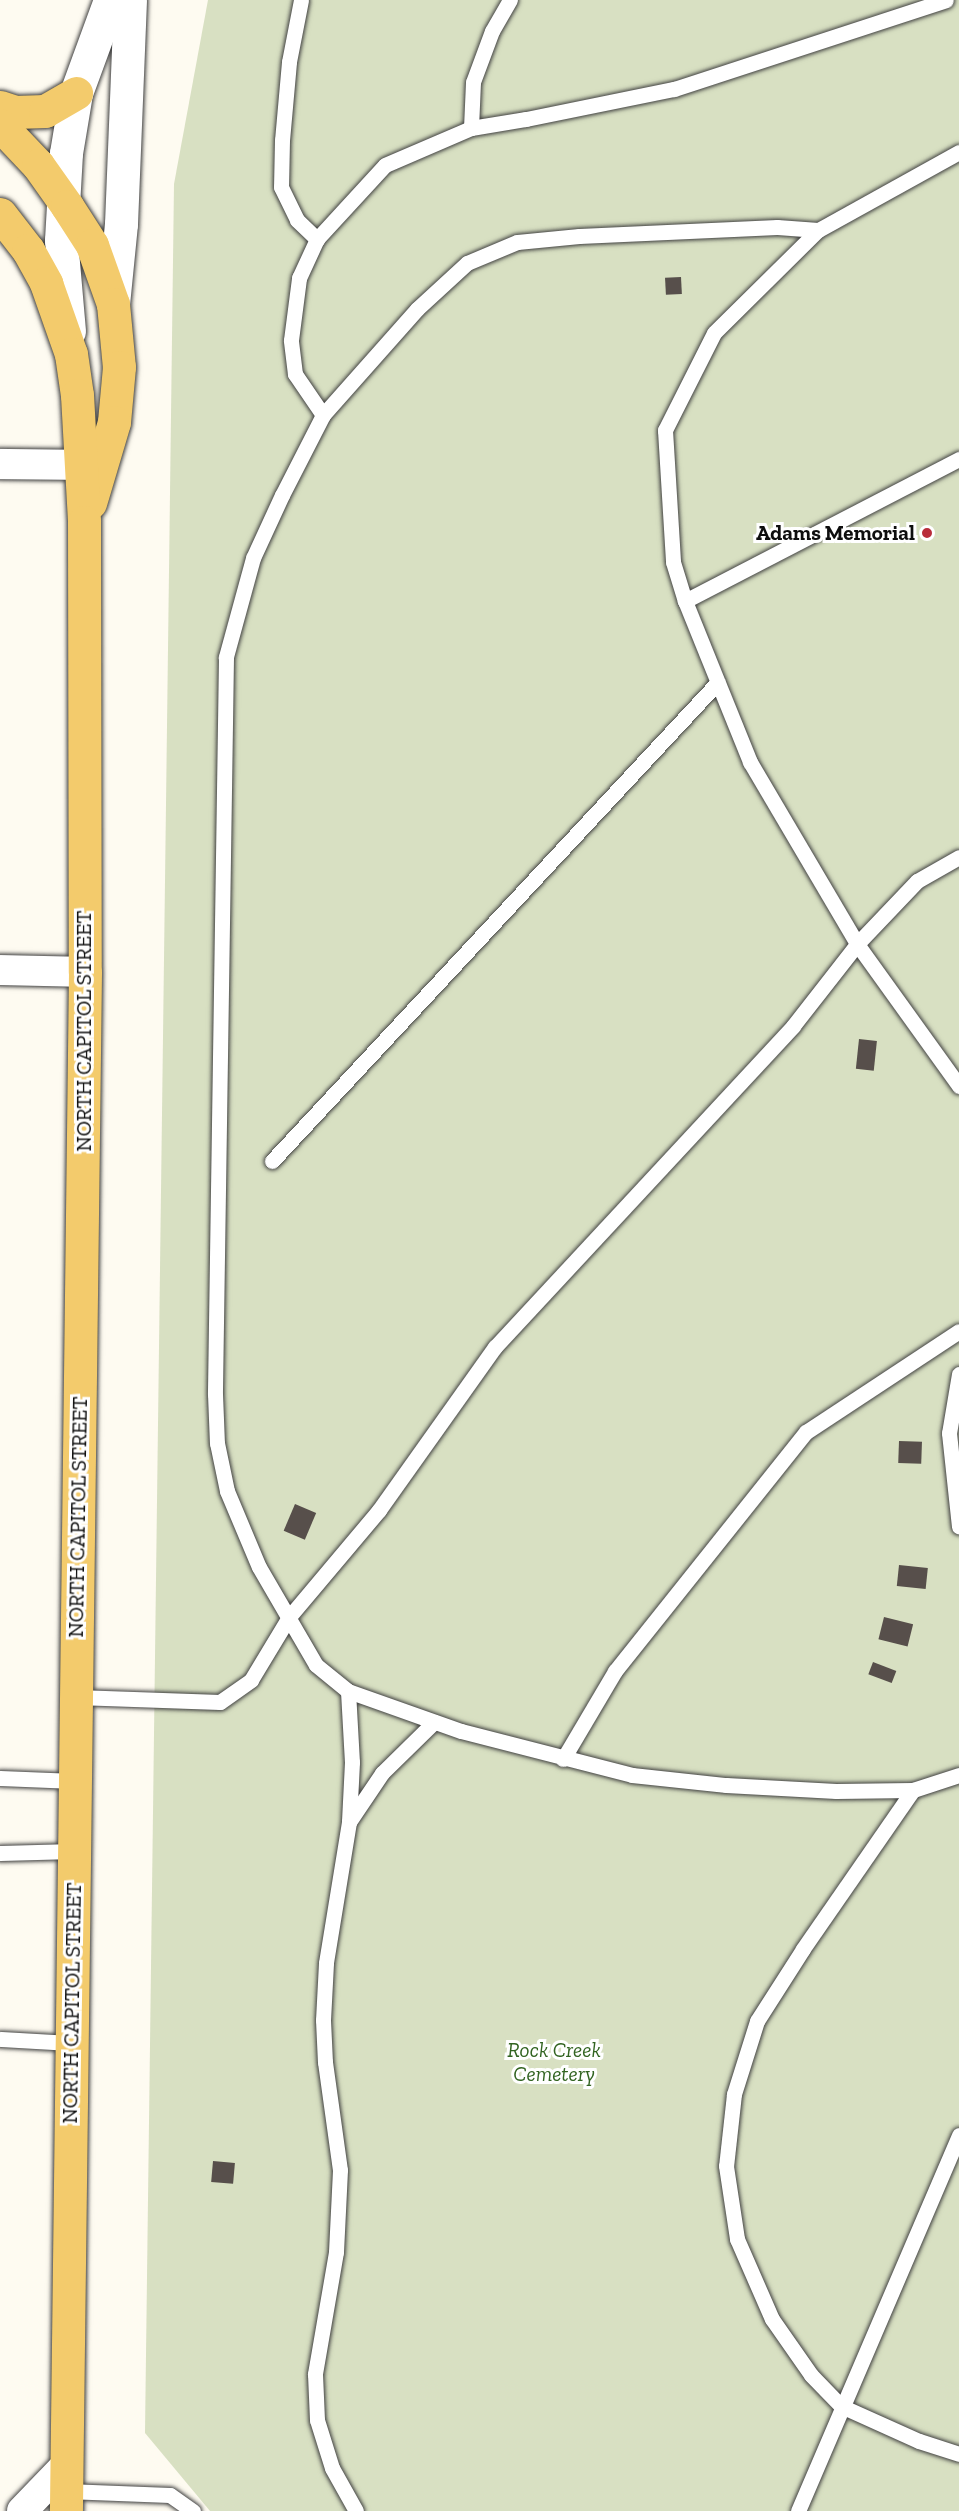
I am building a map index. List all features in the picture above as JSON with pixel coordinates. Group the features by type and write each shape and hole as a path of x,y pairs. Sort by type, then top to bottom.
{"main road":[{"path":"0,107 15,112 45,111 76,93"},
{"name":"NORTH CAPITOL STREET","path":"0,125 38,165 92,245 113,304 119,367 114,422 91,465 84,522 85,972 66,2488"},
{"path":"0,214 28,250 46,283 71,354 91,465"}],"street":[{"path":"71,354 61,240 66,153 76,93 110,0"},
{"path":"113,304 123,192 129,0"},
{"path":"0,464 91,465"},
{"path":"0,970 85,972"},
{"path":"22,2511 66,2488"}],"lane":[{"path":"301,0 289,62 282,140 281,187 297,220 317,239"},
{"path":"471,128 472,82 492,31 510,0"},
{"path":"323,415 296,374 291,340 299,278 317,239 385,165 471,128 674,89 946,0"},
{"path":"959,152 818,230 714,333 665,430 673,562 685,601 750,762 857,944 959,1086"},
{"path":"818,230 777,227 579,236 517,242 467,263 417,309 323,415 282,495 253,558 226,657 223,714 215,1394 217,1443 231,1501 259,1566 316,1665 348,1691 434,1722 563,1759 632,1775 726,1785 836,1791 913,1790 959,1775"},
{"path":"685,601 959,459"},
{"path":"272,1161 718,682"},
{"path":"76,1697 220,1702 251,1680 289,1617 379,1509 495,1347 793,1026 857,944 917,881 959,857"},
{"path":"563,1759 615,1671 806,1432 959,1331"},
{"path":"959,1374 949,1433 959,1526"},
{"path":"348,1691 352,1762 349,1822 326,1964 323,2020 325,2062 340,2170 336,2252 324,2309 315,2374 320,2430 332,2468 356,2511"},
{"path":"349,1822 382,1773 434,1722"},
{"path":"0,1778 75,1780"},
{"path":"913,1790 803,1949 757,2021 734,2094 726,2166 737,2239 772,2319 811,2375 840,2406 919,2441 959,2454"},
{"path":"0,1853 74,1851"},
{"path":"0,2039 72,2043"},
{"path":"798,2511 840,2406 959,2135"},
{"path":"66,2488 170,2495 193,2511"}],"green space":[{"name":"Rock Creek Cemetery","path":"208,0 959,0 959,2511 210,2511 145,2433 174,184"}],"building":[{"path":"681,277 682,294 666,295 665,278"},
{"path":"859,1039 877,1041 874,1071 856,1069"},
{"path":"899,1441 922,1442 921,1464 898,1463"},
{"path":"295,1504 316,1513 305,1540 284,1531"},
{"path":"899,1565 928,1568 926,1589 897,1586"},
{"path":"884,1617 913,1624 908,1647 878,1639"},
{"path":"873,1662 896,1671 892,1683 868,1674"},
{"path":"213,2161 235,2163 233,2184 211,2182"}],"place":[{"name":"Adams Memorial","path":"927,533"}]}
